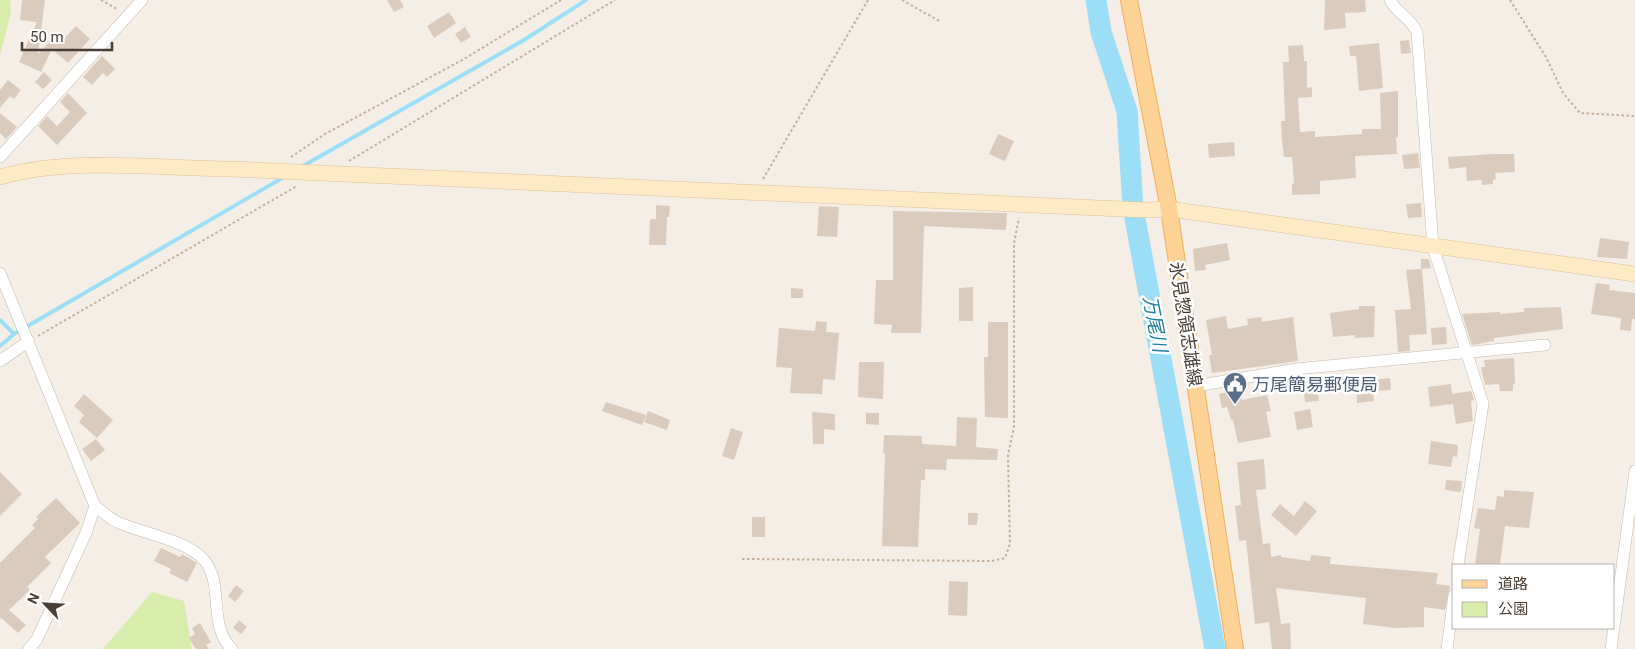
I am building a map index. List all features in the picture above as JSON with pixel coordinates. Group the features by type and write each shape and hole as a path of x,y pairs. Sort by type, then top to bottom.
{"main road":[{"name":"氷見惣領志雄線","path":"1129,0 1169,209 1235,649"}],"street":[{"path":"0,157 142,0"},
{"path":"1390,0 1394,8 1411,21 1417,32 1433,247 1483,404 1458,564"},
{"path":"0,177 30,169 84,165 275,171 1144,210 1169,209 1635,274"},
{"path":"0,273 95,506 115,521 185,548 203,560 213,576 216,617 226,643 232,649"},
{"path":"0,361 28,338"},
{"path":"1195,386 1296,369 1545,345"},
{"path":"1615,619 1635,471"},
{"path":"29,649 37,639 86,533 95,506"},
{"path":"1447,649 1452,610"},
{"path":"1611,649 1614,629"}],"path":[{"path":"101,0 128,15"},
{"path":"275,171 325,134 464,59 561,0"},
{"path":"335,175 355,156 615,0"},
{"path":"756,192 868,0"},
{"path":"902,0 941,22"},
{"path":"1510,0 1546,57 1563,93 1580,113 1635,116"},
{"path":"28,338 293,189 308,173"},
{"path":"742,559 992,561 1004,558 1010,544 1008,455 1014,427 1014,243 1022,204"}],"green space":[{"path":"0,0 10,0 11,12 0,55"},
{"path":"152,592 184,601 192,649 103,649"}],"building":[{"path":"22,0 45,0 38,54 57,34 57,39 61,42 76,26 90,39 68,63 52,49 41,72 19,62 37,22 20,20"},
{"path":"387,0 400,0 404,7 394,12"},
{"path":"1325,0 1365,0 1366,12 1345,13 1346,28 1324,30"},
{"path":"449,12 456,23 434,38 427,26"},
{"path":"465,27 471,37 461,43 455,34"},
{"path":"1409,40 1411,53 1401,54 1400,41"},
{"path":"1379,43 1383,88 1359,91 1356,56 1350,56 1349,46"},
{"path":"1303,45 1304,61 1307,61 1307,88 1312,87 1312,97 1298,98 1300,132 1315,131 1315,137 1362,134 1362,129 1381,129 1380,93 1398,91 1397,154 1355,156 1356,178 1320,181 1320,194 1292,195 1292,184 1294,184 1292,157 1284,157 1282,140 1281,121 1285,121 1283,62 1289,62 1288,46"},
{"path":"102,56 115,69 107,77 103,73 92,85 83,77"},
{"path":"44,72 52,80 43,89 35,82"},
{"path":"8,80 21,90 14,99 10,96 0,108 0,90"},
{"path":"68,93 87,113 57,145 38,126 47,116 57,126 70,112 60,102"},
{"path":"0,113 17,127 6,139 0,133"},
{"path":"998,134 1014,141 1005,161 989,154"},
{"path":"1234,142 1235,156 1209,158 1208,144"},
{"path":"1418,153 1420,168 1404,169 1402,155"},
{"path":"1514,154 1515,172 1495,173 1496,179 1493,180 1493,184 1482,185 1482,180 1467,181 1466,167 1449,169 1448,157"},
{"path":"1421,203 1422,217 1408,218 1406,204"},
{"path":"656,205 670,206 669,217 667,217 666,245 649,245 650,219 656,219"},
{"path":"819,206 839,207 837,237 817,236"},
{"path":"893,211 1007,213 1006,230 924,226 921,333 891,333 892,325 874,324 876,280 893,280"},
{"path":"1600,238 1629,242 1627,259 1597,257"},
{"path":"1227,243 1230,260 1205,265 1206,270 1195,271 1193,249"},
{"path":"1421,259 1429,259 1431,268 1422,269 1427,334 1409,335 1410,351 1398,352 1395,310 1411,309 1406,270 1421,269"},
{"path":"1596,283 1610,285 1609,290 1635,293 1635,319 1632,319 1631,331 1620,330 1621,318 1591,314"},
{"path":"973,287 973,321 959,321 959,288"},
{"path":"791,288 803,289 803,298 791,298"},
{"path":"1359,306 1375,306 1374,337 1355,338 1355,335 1333,337 1330,313 1359,309"},
{"path":"1561,307 1563,329 1494,338 1494,341 1472,345 1462,314 1500,312 1500,314 1524,312 1524,308"},
{"path":"1226,316 1228,329 1248,325 1247,319 1261,317 1262,322 1293,317 1298,361 1212,373 1209,355 1212,355 1206,320"},
{"path":"816,321 827,322 826,332 839,333 835,380 823,379 822,394 790,393 792,368 776,367 779,328 815,331"},
{"path":"988,322 1008,322 1008,418 985,417 984,357 988,357"},
{"path":"1446,327 1447,344 1432,345 1431,328"},
{"path":"1514,358 1515,384 1513,384 1513,391 1500,391 1499,384 1485,385 1481,367 1485,367 1484,360"},
{"path":"859,362 884,362 883,399 858,397"},
{"path":"1390,378 1391,390 1373,391 1374,401 1357,403 1356,382"},
{"path":"1317,384 1319,401 1305,402 1303,386"},
{"path":"1451,384 1452,394 1471,391 1474,400 1471,401 1473,421 1456,424 1453,404 1430,407 1428,387"},
{"path":"1239,389 1242,400 1267,395 1271,411 1266,412 1271,437 1238,443 1233,420 1231,420 1227,407 1222,408 1219,394"},
{"path":"84,394 113,420 97,438 79,422 84,415 74,406"},
{"path":"606,402 646,415 642,425 602,411"},
{"path":"1310,409 1313,427 1297,430 1294,412"},
{"path":"648,411 670,420 667,430 644,422"},
{"path":"812,412 835,414 835,430 824,429 824,444 813,444"},
{"path":"866,413 879,413 879,425 866,424"},
{"path":"957,417 977,418 976,447 998,449 997,460 947,459 946,470 925,469 925,480 921,480 918,547 882,546 884,435 922,436 922,444 956,446"},
{"path":"731,428 743,432 734,460 722,456"},
{"path":"96,439 105,450 91,461 82,449"},
{"path":"1431,441 1458,445 1457,457 1453,456 1451,467 1428,464"},
{"path":"1264,459 1266,489 1256,490 1263,544 1270,543 1271,557 1281,555 1281,557 1310,561 1311,555 1331,557 1330,564 1438,573 1436,584 1450,586 1445,610 1424,607 1424,627 1395,628 1363,624 1366,598 1276,588 1281,624 1290,623 1291,649 1272,649 1269,622 1255,624 1246,540 1239,541 1235,506 1241,505 1237,462"},
{"path":"0,472 22,494 0,516"},
{"path":"1446,480 1462,481 1461,492 1445,490"},
{"path":"1504,490 1534,492 1529,528 1505,526 1500,564 1475,564 1480,529 1474,528 1478,508 1495,510 1497,496 1504,497"},
{"path":"56,498 80,523 45,557 51,563 27,587 30,590 9,610 26,625 18,633 0,619 0,563 35,528 32,525 38,519 36,517"},
{"path":"1305,501 1317,511 1296,536 1271,515 1280,504 1294,516"},
{"path":"968,513 978,513 977,525 968,525"},
{"path":"752,517 765,517 765,537 752,537"},
{"path":"161,548 180,557 182,554 197,563 187,582 169,573 171,569 154,561"},
{"path":"949,581 968,582 967,616 948,615"},
{"path":"236,585 244,591 235,602 228,596"},
{"path":"239,620 247,627 241,634 233,628"},
{"path":"200,623 211,642 206,645 209,649 196,649 189,638 195,634 192,628"}],"waterway":[{"path":"303,166 524,40 586,0"},
{"name":"万尾川","path":"1096,0 1101,32 1127,111 1133,208 1215,649"},
{"path":"0,346 14,334 284,177"},
{"path":"0,320 14,334"}],"place":[{"name":"万尾簡易郵便局","path":"1235,405"}]}
